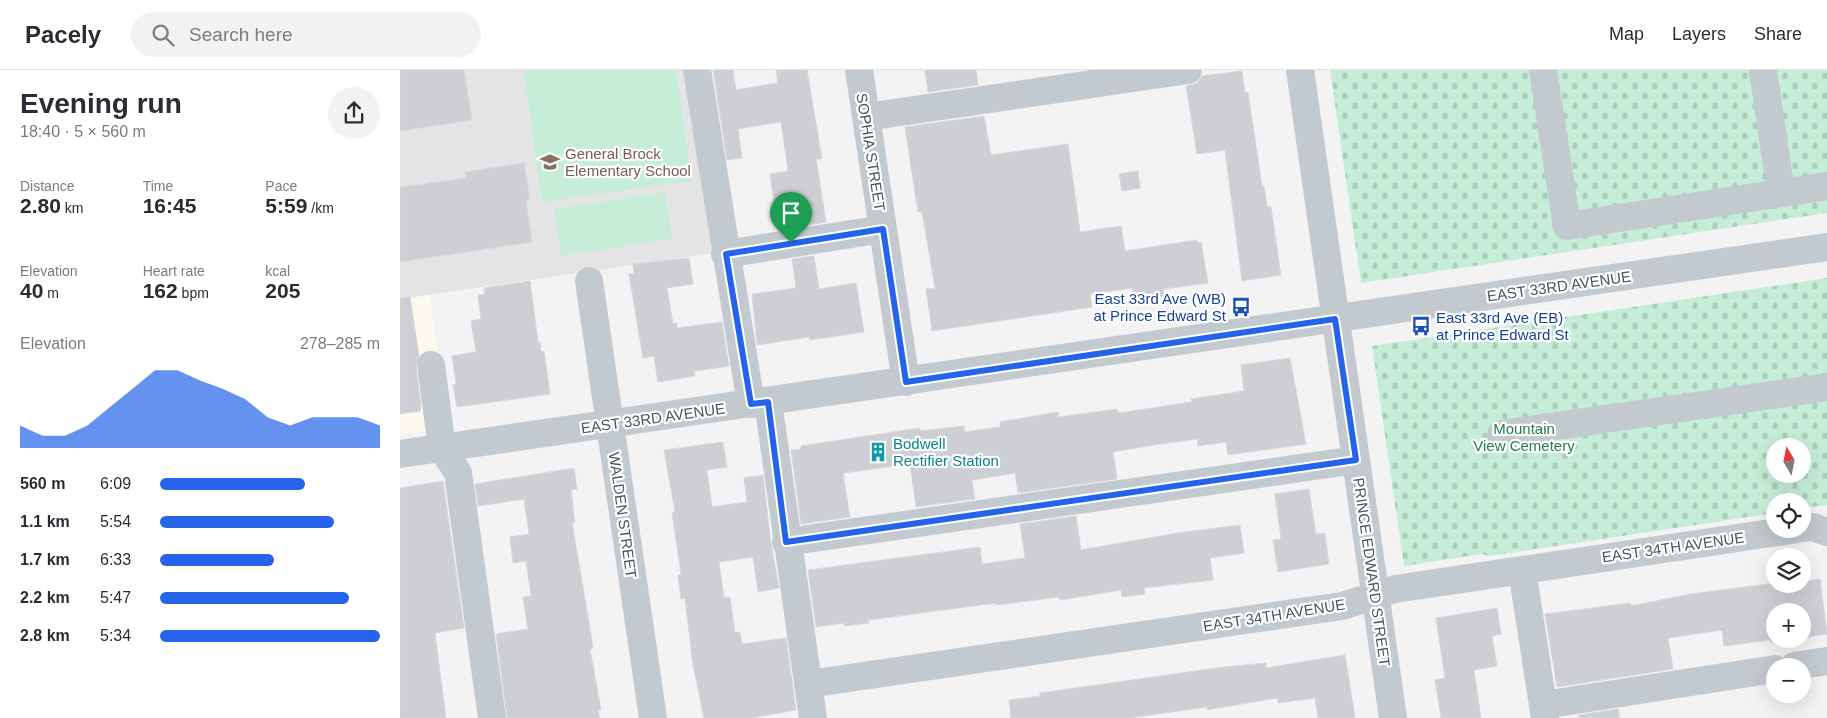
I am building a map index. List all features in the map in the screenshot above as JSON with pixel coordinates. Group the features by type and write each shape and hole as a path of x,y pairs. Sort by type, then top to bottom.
{"street":[{"path":"697,70 726,254 759,403 786,542 813,718"},
{"name":"SOPHIA STREET","path":"859,70 906,382"},
{"path":"866,117 1080,78 1188,70"},
{"name":"PRINCE EDWARD STREET","path":"1300,70 1393,718"},
{"path":"1543,70 1567,226 1827,186"},
{"path":"1762,70 1781,193"},
{"path":"726,254 883,229"},
{"name":"EAST 33RD AVENUE","path":"400,454 1827,247"},
{"name":"WALDEN STREET","path":"589,281 653,718"},
{"path":"431,364 442,448 458,473 492,718"},
{"path":"1501,434 1827,387"},
{"path":"786,542 1356,460"},
{"name":"EAST 34TH AVENUE","path":"808,684 1344,606 1375,594 1522,570 1766,535"},
{"path":"1522,570 1544,712 1766,671"},
{"path":"1811,663 1827,661"}],"shaded area":[{"name":"General Brock Elementary School","path":"400,70 686,70 714,253 400,299"},
{"path":"430,295 447,428 400,435 400,299"}],"green space":[{"path":"524,70 676,70 692,181 542,202"},
{"path":"1330,70 1827,70 1827,213 1361,283"},
{"path":"665,192 672,239 561,256 554,209"},
{"name":"Mountain View Cemetery","path":"1827,278 1827,505 1811,507 1811,493 1766,493 1766,514 1489,556 1482,554 1404,566 1372,346"}],"building":[{"path":"400,70 464,70 472,120 400,131"},
{"path":"713,70 733,70 736,90 778,83 776,70 807,70 822,159 816,159 826,222 778,230 770,174 788,171 781,122 738,129 742,158 727,160"},
{"path":"925,70 976,70 978,85 928,92"},
{"path":"1242,71 1245,93 1248,92 1262,186 1264,186 1267,207 1271,207 1281,275 1242,281 1225,150 1197,154 1186,86 1197,83 1202,76"},
{"path":"984,116 991,155 1068,144 1080,232 1121,226 1125,251 1197,240 1197,243 1201,242 1208,283 1163,289 1164,296 1134,300 1132,288 1090,294 1092,307 932,331 926,289 935,288 922,212 918,212 905,127"},
{"path":"524,163 530,199 526,200 532,242 400,262 400,187 466,178 465,172"},
{"path":"1138,171 1140,188 1122,191 1119,174"},
{"path":"814,256 819,289 856,283 864,332 810,340 809,337 757,345 752,294 796,288 792,259"},
{"path":"689,258 693,284 667,288 673,324 677,323 677,328 722,322 729,366 694,371 695,376 658,382 654,356 643,358 629,274 634,274 633,264"},
{"path":"530,281 538,342 540,342 541,352 544,351 550,394 457,407 453,385 456,384 452,356 476,352 471,321 481,319 478,295 485,294 484,288"},
{"path":"410,297 419,356 416,367 421,406 420,411 400,414 400,298"},
{"path":"1290,358 1306,444 1228,455 1226,442 1198,446 1197,439 1154,445 1113,452 1117,479 1018,493 1015,473 972,480 975,499 916,507 910,464 843,473 850,517 801,524 791,450 801,449 801,446 920,428 920,431 964,426 964,432 1000,427 1000,422 1058,412 1059,417 1117,409 1118,413 1192,402 1191,399 1244,391 1241,365"},
{"path":"723,442 727,467 707,470 712,507 747,502 744,478 763,475 771,544 779,588 758,592 753,557 719,562 724,598 730,597 735,633 740,632 742,644 786,638 796,710 752,718 704,718 693,665 685,598 681,599 678,575 681,574 672,513 675,512 664,450"},
{"path":"574,468 577,489 571,490 575,523 572,523 593,648 590,649 601,710 598,711 600,718 507,718 496,634 528,629 523,597 531,596 526,561 513,563 510,537 529,534 524,499 478,506 475,484"},
{"path":"443,481 464,628 435,633 446,718 400,718 400,488"},
{"path":"1309,489 1316,534 1325,533 1329,564 1278,572 1273,540 1281,539 1275,494"},
{"path":"1076,516 1081,550 1177,533 1240,525 1244,553 1210,558 1213,580 1144,588 1145,594 1122,597 1121,590 1060,600 1059,597 996,605 996,603 868,620 869,623 844,626 844,623 816,627 808,570 980,547 982,564 1025,558 1020,524"},
{"path":"1820,579 1827,634 1811,637 1811,603 1766,603 1766,641 1724,646 1722,630 1668,638 1673,669 1557,687 1545,614 1630,603 1631,606 1691,594 1766,584 1766,593 1811,593 1811,580"},
{"path":"1497,608 1501,634 1492,636 1497,666 1474,670 1481,718 1441,718 1435,680 1445,678 1436,618"},
{"path":"1345,655 1355,718 1318,718 1315,698 1278,703 1277,698 1207,710 1207,707 1129,718 1011,718 1009,700 1040,696 1040,693 1224,667 1266,663 1266,668"},
{"path":"1618,709 1620,718 1579,718 1579,715"}],"place":[{"name":"General Brock Elementary School","path":"550,162"},
{"name":"East 33rd Ave (WB) at Prince Edward St","path":"1241,307"},
{"name":"East 33rd Ave (EB) at Prince Edward St","path":"1421,326"},
{"name":"Bodwell Rectifier Station","path":"878,452"}],"route":[{"path":"883,229 906,382 1335,319 1356,460 786,542 768,402 751,404 726,254 791,243 883,229"}]}
